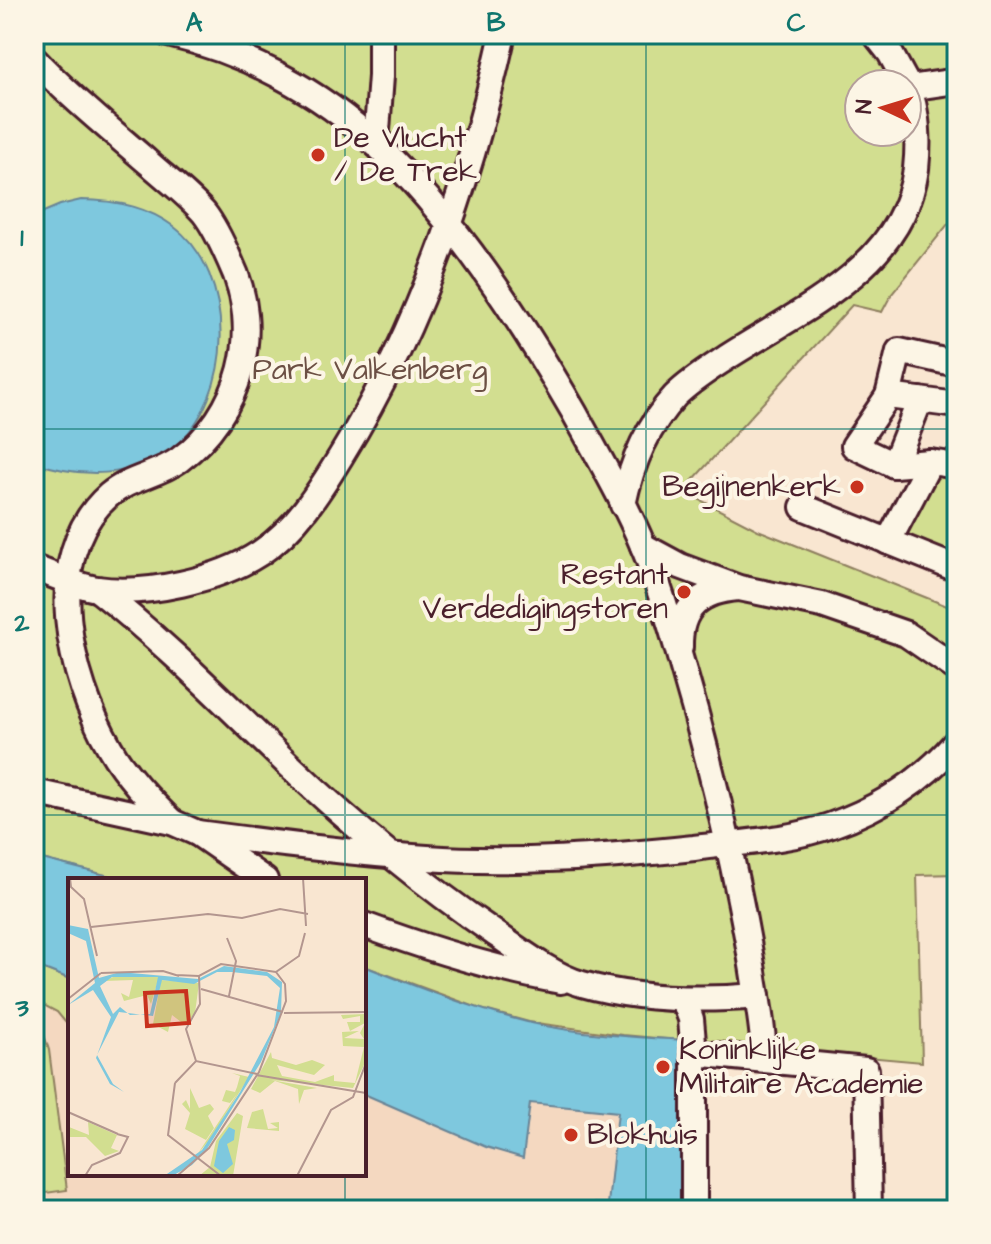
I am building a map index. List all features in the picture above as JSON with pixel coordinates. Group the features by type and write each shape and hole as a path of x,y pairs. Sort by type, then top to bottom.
{"street":[{"path":"168,34 236,53 271,71 310,94 376,144 448,226 533,342 595,449 643,546 680,658 715,781 757,996 764,1059"},
{"path":"376,144 381,34"},
{"path":"34,568 97,589 141,589 211,577 261,552 283,534 324,485 371,409 423,299 485,108 503,34"},
{"path":"875,34 898,68"},
{"path":"34,59 204,214 232,264 243,299 247,337 239,377 216,424 177,462 109,495 88,521 79,541 69,581 67,618 74,657 95,721 130,778 172,822"},
{"path":"923,85 950,82 957,77"},
{"path":"623,505 645,439 678,393 708,370 840,285 882,249 896,229 912,192 917,148"},
{"path":"957,364 899,351 888,396 854,446 894,465 930,462 957,466"},
{"path":"888,396 957,405"},
{"path":"894,465 920,400"},
{"path":"888,542 930,462"},
{"path":"803,507 957,569"},
{"path":"643,546 680,566 739,588 864,617 906,634 957,669"},
{"path":"680,658 682,623 699,598 712,592 739,588"},
{"path":"97,589 153,635 325,798 391,854 464,912 540,962 579,983"},
{"path":"197,833 310,848 460,859 572,859 728,844 811,832 858,815 882,803 924,774 957,741"},
{"path":"34,792 172,822 197,833 262,878"},
{"path":"366,926 474,962 624,993 680,999 757,996"},
{"path":"680,999 691,1019 694,1047 694,1210"},
{"path":"694,1047 764,1059 866,1070 869,1210"}],"shaded area":[{"name":"Koninklijke Militaire Academie","path":"34,965 68,978 68,1176 366,1176 366,1095 486,1147 522,1158 530,1102 619,1112 686,1210 34,1210"}],"green space":[{"name":"Park Valkenberg","path":"34,34 957,34 957,213 891,295 882,312 852,305 683,491 758,530 957,610 957,874 917,875 922,1062 623,1035 529,1022 481,1009 366,967 366,878 117,878 34,857"},
{"path":"935,472 957,476 957,564 900,541"},
{"path":"34,965 68,978 68,1026 57,1012 34,1000"},
{"path":"34,1024 44,1035 49,1050 67,1190 45,1193 48,1210 34,1210"}],"water":[{"path":"81,200 129,206 173,226 194,247 209,274 218,304 221,336 217,368 208,399 193,426 173,448 158,458 141,466 106,473 69,471 34,462 34,216"},
{"path":"34,857 117,878 68,878 68,978 34,965"},
{"path":"366,967 465,1004 527,1022 586,1032 685,1040 686,1210 557,1210 556,1202 608,1204 618,1112 530,1103 523,1158 486,1147 366,1095"}],"place":[{"name":"De Vlucht / De Trek","path":"318,155"},
{"name":"Begijnenkerk","path":"857,487"},
{"name":"Restant Verdedigingstoren","path":"684,592"},
{"name":"Koninklijke Militaire Academie","path":"663,1067"},
{"name":"Blokhuis","path":"571,1135"}]}
